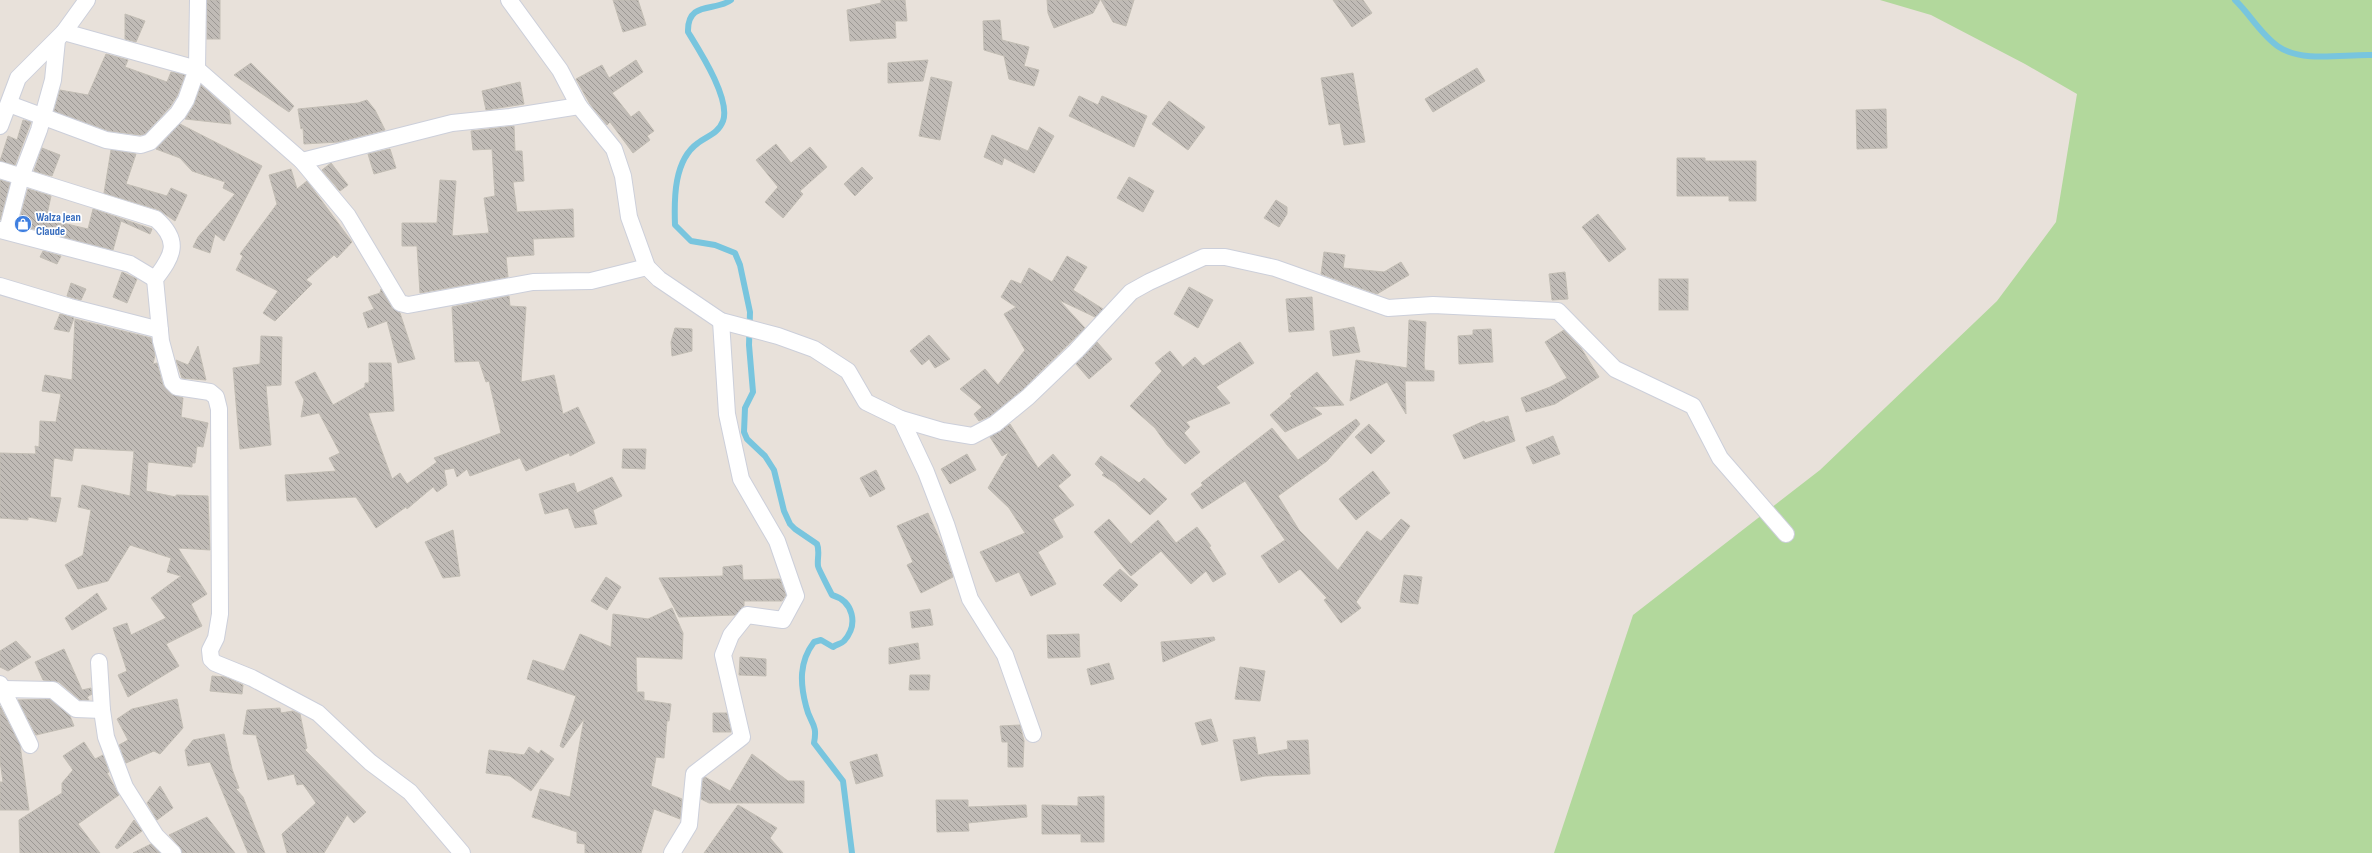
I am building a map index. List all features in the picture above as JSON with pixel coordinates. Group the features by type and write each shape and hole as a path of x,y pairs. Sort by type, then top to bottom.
{"street":[{"path":"0,126 18,78 61,36 87,0"},
{"path":"9,104 106,140 141,145 150,142 178,113 186,100 197,69 198,0"},
{"path":"509,0 560,70 579,106 614,149 623,176 629,217 647,267 658,279 726,322 778,336 814,349 848,372 866,402 901,419 942,431 972,436 995,424 1028,397 1076,351 1131,292 1149,282 1204,258 1225,257 1275,268 1388,308 1433,305 1558,311 1615,369 1693,406 1720,458 1786,534"},
{"path":"61,36 197,69 302,161 348,216 400,302 408,305 533,282 591,281 647,267"},
{"path":"61,36 53,80 43,117 21,177 4,230 130,264 155,279"},
{"path":"302,161 452,123 510,117 579,106"},
{"path":"0,170 156,219 166,227 171,239 173,250 168,263 155,279 160,330 172,382 178,387 210,392 216,397 218,409 220,614 216,638 210,650 211,659 215,663 252,678 318,713 370,762 410,792 462,853"},
{"path":"0,286 70,307 160,330"},
{"path":"672,853 689,825 694,774 742,737 723,655 731,635 747,615 783,620 796,596 776,541 741,479 727,414 726,322"},
{"path":"901,419 926,472 946,524 970,599 1005,655 1033,734"},
{"path":"99,662 102,710 106,737 125,786 156,836 173,853"},
{"path":"1,686 53,690 76,709 102,710"},
{"path":"1,686 30,745"}],"green space":[{"path":"1880,0 2372,0 2372,853 1554,853 1633,615 1820,470 1997,301 2056,222 2077,94 2025,64 1931,15"}],"building":[{"path":"207,0 220,0 220,39 207,39"},
{"path":"613,0 638,0 646,25 623,32"},
{"path":"881,0 905,0 907,21 895,21 896,38 850,41 847,10 881,3"},
{"path":"1047,0 1100,0 1093,13 1054,28 1048,13"},
{"path":"1101,0 1134,0 1126,26 1113,22"},
{"path":"1333,0 1363,0 1372,13 1352,27"},
{"path":"125,14 145,21 136,42 125,39"},
{"path":"1000,20 1002,40 1029,47 1024,66 1039,70 1034,86 1009,79 1004,56 984,50 983,21"},
{"path":"106,54 128,60 125,67 167,82 171,72 185,75 177,96 170,107 145,134 140,135 109,131 54,111 60,90 88,95"},
{"path":"636,60 643,72 612,93 631,117 639,111 654,131 647,136 650,140 633,153 610,122 607,125 590,104 576,79 602,65 609,78"},
{"path":"928,60 923,81 888,83 888,63"},
{"path":"251,63 294,106 289,112 234,75"},
{"path":"1477,68 1485,81 1433,112 1425,99"},
{"path":"1353,73 1365,142 1344,145 1340,123 1329,125 1321,78"},
{"path":"931,77 952,82 940,140 919,136"},
{"path":"520,82 524,104 486,110 482,91"},
{"path":"201,85 229,110 231,124 185,119 194,105"},
{"path":"1079,96 1098,105 1102,96 1147,116 1134,147 1069,116"},
{"path":"367,100 375,110 385,130 338,142 304,144 303,128 301,129 298,109 358,103"},
{"path":"1169,101 1205,127 1188,150 1152,124"},
{"path":"1886,109 1887,148 1857,149 1856,110"},
{"path":"23,120 31,122 15,165 0,161 8,136 17,140"},
{"path":"180,124 262,166 224,241 215,234 210,253 193,247 198,237 235,194 223,188 225,182 192,171 180,158 156,149"},
{"path":"514,126 515,151 522,151 524,181 513,182 517,212 573,209 574,237 533,239 534,255 506,257 508,277 420,293 417,246 402,246 402,223 437,223 440,180 456,181 452,236 489,233 484,198 495,196 492,149 473,150 471,131"},
{"path":"1039,127 1054,136 1034,173 1004,158 1002,165 984,157 992,135 1028,151"},
{"path":"776,144 791,163 810,147 827,167 800,191 803,194 783,218 765,202 778,187 756,160"},
{"path":"42,148 60,155 52,176 34,171"},
{"path":"390,149 396,168 374,174 368,154"},
{"path":"111,150 136,154 126,184 167,196 171,188 187,195 175,221 159,210 104,193"},
{"path":"1677,158 1705,158 1705,161 1756,161 1756,201 1729,201 1729,196 1677,196"},
{"path":"331,163 348,185 340,191 322,170"},
{"path":"862,167 873,178 855,196 844,184"},
{"path":"291,169 297,189 307,181 352,242 337,258 334,255 306,280 312,284 275,321 263,313 278,291 236,270 243,256 240,254 277,204 269,175"},
{"path":"1129,177 1154,191 1143,212 1117,198"},
{"path":"0,180 10,183 0,220"},
{"path":"28,189 51,196 46,219 88,229 93,209 152,229 150,234 121,221 113,250 18,225"},
{"path":"1276,200 1287,207 1287,214 1279,227 1264,218"},
{"path":"1598,214 1626,249 1609,262 1582,227"},
{"path":"43,251 61,256 57,264 40,257"},
{"path":"1324,252 1345,255 1343,268 1384,272 1401,262 1409,275 1377,294 1321,274"},
{"path":"1067,256 1087,267 1073,290 1103,309 1095,317 1059,300 1085,328 1022,390 990,416 979,421 974,414 982,407 960,389 985,369 998,385 1025,350 1004,314 1016,307 1001,297 1011,280 1021,284 1029,268 1052,282"},
{"path":"122,272 137,279 127,303 113,297"},
{"path":"1565,272 1568,299 1552,300 1549,274"},
{"path":"1659,279 1688,279 1688,310 1659,310"},
{"path":"71,283 86,289 81,300 67,296"},
{"path":"1189,287 1213,300 1198,328 1174,314"},
{"path":"381,289 392,308 400,313 415,359 398,363 387,321 368,328 363,313 374,309 368,297 380,293"},
{"path":"509,296 510,306 526,307 521,382 554,375 563,414 578,407 595,443 570,456 569,453 526,471 520,458 470,476 467,469 457,477 454,468 444,470 447,485 437,492 433,487 407,509 406,507 376,528 356,497 287,501 285,475 336,471 329,458 340,453 319,413 301,417 304,400 295,382 315,372 333,405 365,387 365,383 369,383 369,363 391,363 394,411 368,413 392,479 400,473 407,484 437,462 434,458 501,433 489,381 486,382 479,361 455,362 452,307"},
{"path":"1312,297 1314,330 1289,332 1286,299"},
{"path":"60,314 74,318 69,332 54,329"},
{"path":"75,319 151,338 155,355 153,364 157,363 163,385 171,394 183,398 181,417 208,423 203,447 197,446 195,463 192,463 192,467 148,462 146,491 176,497 176,495 208,496 210,550 178,548 207,594 191,604 202,626 166,644 179,666 128,697 118,675 127,671 113,628 127,623 131,635 166,618 151,598 181,576 167,572 171,558 130,545 108,581 78,589 65,565 83,555 91,510 78,507 82,485 130,496 134,451 74,448 72,461 54,458 50,497 61,498 56,522 28,517 28,520 0,518 0,453 36,454 35,446 39,447 40,421 56,422 61,394 42,391 45,375 72,380"},
{"path":"1409,320 1426,322 1424,364 1425,370 1434,371 1434,381 1405,381 1406,414 1387,382 1350,401 1356,360 1407,368"},
{"path":"1354,327 1360,352 1333,356 1330,331"},
{"path":"675,328 692,329 692,351 672,356 671,342"},
{"path":"1491,329 1493,362 1459,364 1458,336 1473,335 1473,330"},
{"path":"1564,330 1581,348 1599,377 1555,404 1526,412 1521,398 1550,387 1567,378 1545,342"},
{"path":"929,335 950,359 935,368 929,359 922,365 910,351"},
{"path":"261,336 282,337 281,385 266,386 271,445 240,449 233,368 260,364"},
{"path":"1097,342 1112,359 1089,379 1076,364"},
{"path":"1240,342 1254,363 1216,387 1230,403 1186,422 1190,427 1184,433 1200,452 1185,464 1167,445 1155,428 1130,406 1162,371 1155,363 1170,351 1183,367 1195,357 1203,366"},
{"path":"198,346 206,380 182,378 176,360 188,365"},
{"path":"1317,372 1344,405 1313,407 1322,414 1285,432 1270,415 1292,396 1290,394"},
{"path":"1508,416 1515,441 1464,459 1453,435 1484,421 1485,423"},
{"path":"1356,419 1360,424 1327,461 1278,496 1299,530 1338,570 1367,531 1381,541 1401,519 1410,526 1356,602 1361,608 1341,623 1324,600 1327,598 1300,569 1279,583 1261,556 1285,540 1245,481 1202,509 1191,494 1203,485 1201,483 1272,428 1298,460"},
{"path":"1010,424 1038,468 1053,454 1071,475 1058,486 1074,505 1053,519 1063,537 1038,552 1056,584 1031,596 1019,572 996,582 980,552 1025,533 1009,508 988,488 1009,452 1002,456 990,437"},
{"path":"1369,424 1385,441 1371,454 1355,437"},
{"path":"1553,436 1560,454 1533,464 1526,447"},
{"path":"623,449 646,449 645,469 622,468"},
{"path":"967,454 976,470 950,484 941,469"},
{"path":"1101,456 1139,483 1144,478 1167,499 1150,515 1115,483 1102,475 1104,473 1095,464"},
{"path":"876,470 885,489 870,497 860,478"},
{"path":"1373,471 1390,493 1356,520 1339,499"},
{"path":"612,477 622,496 593,510 597,524 575,528 568,508 545,514 539,494 574,483 577,493"},
{"path":"928,513 943,547 953,577 921,593 907,565 913,562 897,526"},
{"path":"1109,519 1131,544 1158,520 1176,543 1197,527 1211,546 1209,547 1226,574 1213,582 1206,571 1191,584 1161,551 1131,576 1094,532"},
{"path":"453,530 460,576 443,578 425,542"},
{"path":"742,565 743,580 780,579 786,595 782,601 744,601 744,606 735,615 679,617 659,578 723,576 723,567"},
{"path":"1120,569 1138,585 1121,602 1103,585"},
{"path":"1404,575 1422,577 1418,604 1400,602"},
{"path":"606,577 621,587 607,610 591,601"},
{"path":"97,593 107,609 72,630 65,618"},
{"path":"672,608 683,633 682,659 636,657 637,692 644,692 644,700 671,704 669,721 667,721 664,758 656,757 651,786 682,799 680,819 654,809 641,853 585,853 585,844 577,843 577,832 532,817 540,789 570,797 584,719 563,748 560,746 576,696 527,679 533,660 564,671 580,634 611,647 613,614 648,619"},
{"path":"930,609 933,625 912,628 910,612"},
{"path":"1079,634 1080,657 1048,658 1047,635"},
{"path":"1214,637 1215,640 1163,662 1161,642"},
{"path":"16,641 31,657 8,671 0,667 0,651"},
{"path":"918,643 920,659 889,664 889,648"},
{"path":"64,649 82,690 91,688 92,694 87,697 89,700 80,700 59,682 43,680 35,662"},
{"path":"740,657 766,659 766,676 739,675"},
{"path":"1109,663 1114,679 1091,685 1087,669"},
{"path":"1240,667 1265,671 1260,701 1235,699"},
{"path":"910,675 930,675 929,690 909,690"},
{"path":"212,676 225,677 243,685 242,694 210,691"},
{"path":"50,699 70,716 74,726 36,735 18,700"},
{"path":"177,699 183,728 160,754 154,751 126,763 119,745 128,740 117,719 132,709"},
{"path":"0,706 20,745 29,810 0,810 0,782 3,782 0,761"},
{"path":"280,708 281,713 293,711 300,714 307,748 305,750 366,812 354,823 347,815 324,853 287,853 282,834 316,803 303,784 297,785 294,774 268,780 256,735 243,734 247,710"},
{"path":"713,713 727,713 731,732 713,732"},
{"path":"1211,719 1218,741 1202,745 1195,723"},
{"path":"1020,725 1024,741 1023,767 1008,767 1008,742 1002,742 1000,726"},
{"path":"224,734 232,769 239,788 236,789 243,797 265,853 248,853 210,762 188,766 185,750 193,740"},
{"path":"1255,737 1258,755 1288,749 1287,741 1308,740 1310,774 1265,776 1241,781 1233,740"},
{"path":"84,742 95,759 103,755 109,772 107,773 119,795 78,824 100,853 20,853 19,820 62,793 62,783 73,770 63,756"},
{"path":"529,747 539,754 541,750 554,759 531,791 510,776 486,773 489,750 524,755"},
{"path":"752,754 788,781 804,781 804,803 709,803 701,799 703,779 705,777 730,791"},
{"path":"877,754 883,776 856,784 850,762"},
{"path":"160,786 173,808 157,820 147,803"},
{"path":"1104,796 1104,842 1081,842 1081,834 1042,834 1042,805 1078,806 1078,797"},
{"path":"936,800 968,800 968,807 1026,805 1027,817 968,823 969,831 937,832"},
{"path":"738,805 777,828 770,838 783,853 704,853"},
{"path":"207,817 235,853 182,853 180,847 169,835"},
{"path":"134,820 142,831 117,849 115,847"},
{"path":"151,844 160,853 133,853"}],"waterway":[{"path":"731,0 725,4 704,8 697,11 692,15 689,22 688,32 713,75 722,100 724,112 723,121 718,129 690,150 684,159 677,180 675,225 691,241 715,245 735,253 740,265 750,312 749,345 753,392 745,408 744,432 747,439 765,456 774,470 784,511 790,524 817,544 818,566 832,595 845,602 852,614 849,634 844,641 833,647 821,640 814,642 806,657 802,673 806,706 815,731 814,743 843,781 852,853"},
{"path":"2235,0 2267,37 2279,47 2289,52 2300,55 2324,57 2372,55"}],"place":[{"name":"Walza Jean Claude","path":"23,224"}]}
